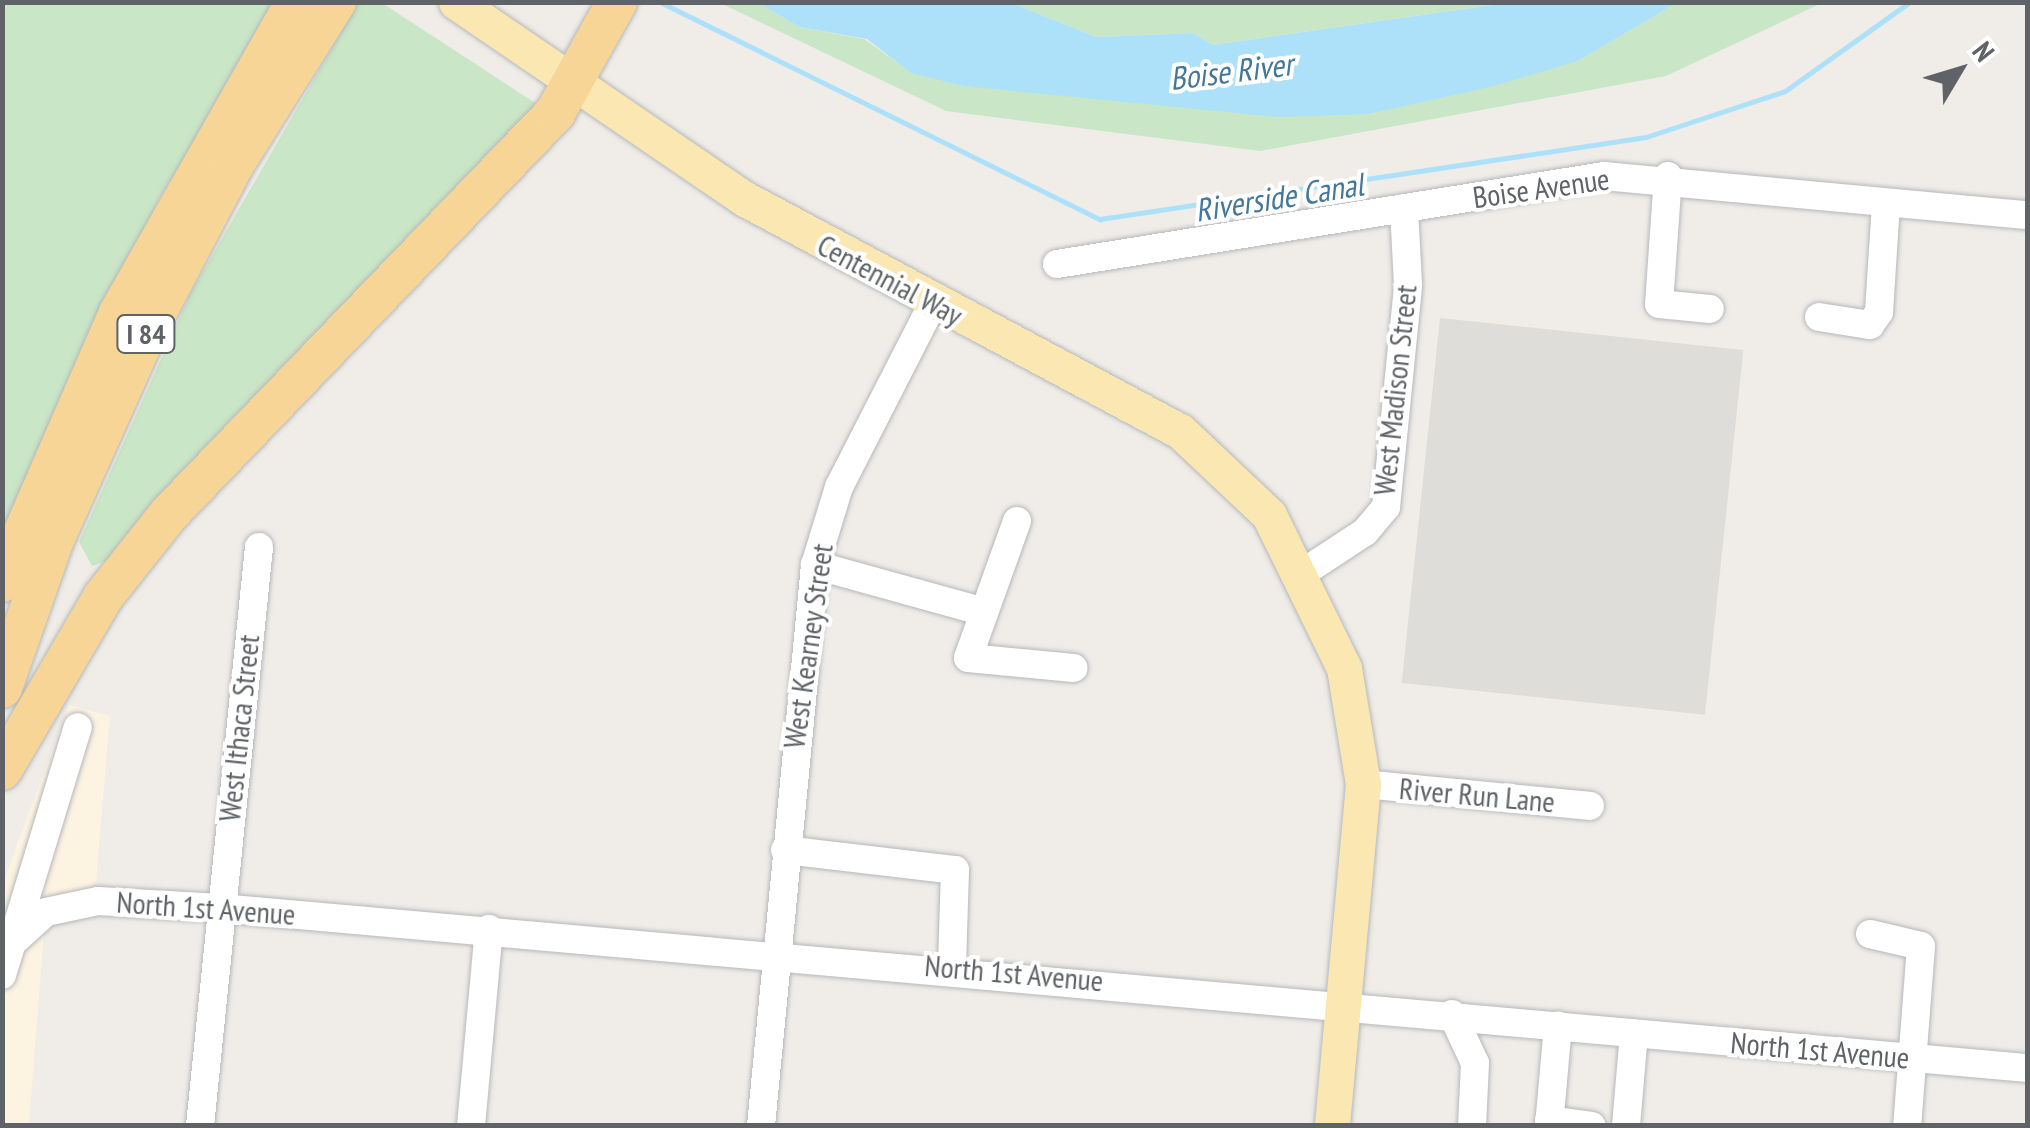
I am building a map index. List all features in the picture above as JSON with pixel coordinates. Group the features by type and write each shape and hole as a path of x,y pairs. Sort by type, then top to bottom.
{"highway":[{"name":"I 84","path":"2,582 119,314 296,2"},
{"name":"I 84","path":"2,688 53,542 151,323 233,166 336,2"},
{"path":"2,770 60,664 169,514 575,84 611,16"}],"main road":[{"name":"Centennial Way","path":"456,2 744,199 932,305 1180,431 1269,515 1304,572"},
{"path":"1304,572 1344,668 1363,784 1332,1126"}],"street":[{"name":"Boise Avenue","path":"1056,264 1604,176 1668,176 1886,206 2028,215"},
{"path":"1668,176 1660,304 1710,309"},
{"path":"1819,317 1870,325 1878,312 1886,206"},
{"name":"West Madison Street","path":"1304,572 1365,532 1386,507 1408,285 1404,208"},
{"name":"West Kearney Street","path":"760,1126 815,566 839,487 932,305"},
{"path":"1017,521 968,658 1074,668"},
{"name":"West Ithaca Street","path":"200,1126 258,547"},
{"path":"815,566 984,612"},
{"path":"2,975 78,727"},
{"name":"River Run Lane","path":"1363,784 1590,806"},
{"path":"785,850 956,870 952,967"},
{"name":"North 1st Avenue","path":"12,944 46,912 98,901 220,908 952,967 2028,1068"},
{"path":"471,1126 489,929"},
{"path":"1870,934 1921,946 1907,1126"},
{"path":"1452,1014 1475,1063 1472,1126"},
{"path":"1558,1025 1549,1123 1592,1126"},
{"path":"1626,1126 1634,1033"}],"shaded area":[{"path":"1440,318 1743,350 1705,715 1402,683"},
{"path":"69,705 110,716 96,881 44,932 29,1123 46,1125 3,1126 3,883"}],"green space":[{"path":"3,3 280,3 159,199 3,532"},
{"path":"358,3 382,3 540,106 107,561 92,566 79,542 191,292"},
{"path":"720,3 759,3 799,27 864,39 911,72 963,86 1368,114 1578,61 1675,4 1822,3 1666,76 1260,151 946,111"},
{"path":"1012,3 1506,3 1213,45 1193,33 1096,37"}],"water":[{"name":"Boise River","path":"759,3 1012,3 1096,37 1193,33 1213,45 1506,3 1705,3 1675,4 1578,61 1490,87 1368,114 1278,117 963,86 911,73 867,39 799,27"}],"waterway":[{"name":"Riverside Canal","path":"660,2 1100,219 1646,137 1785,91 1910,2"}]}
